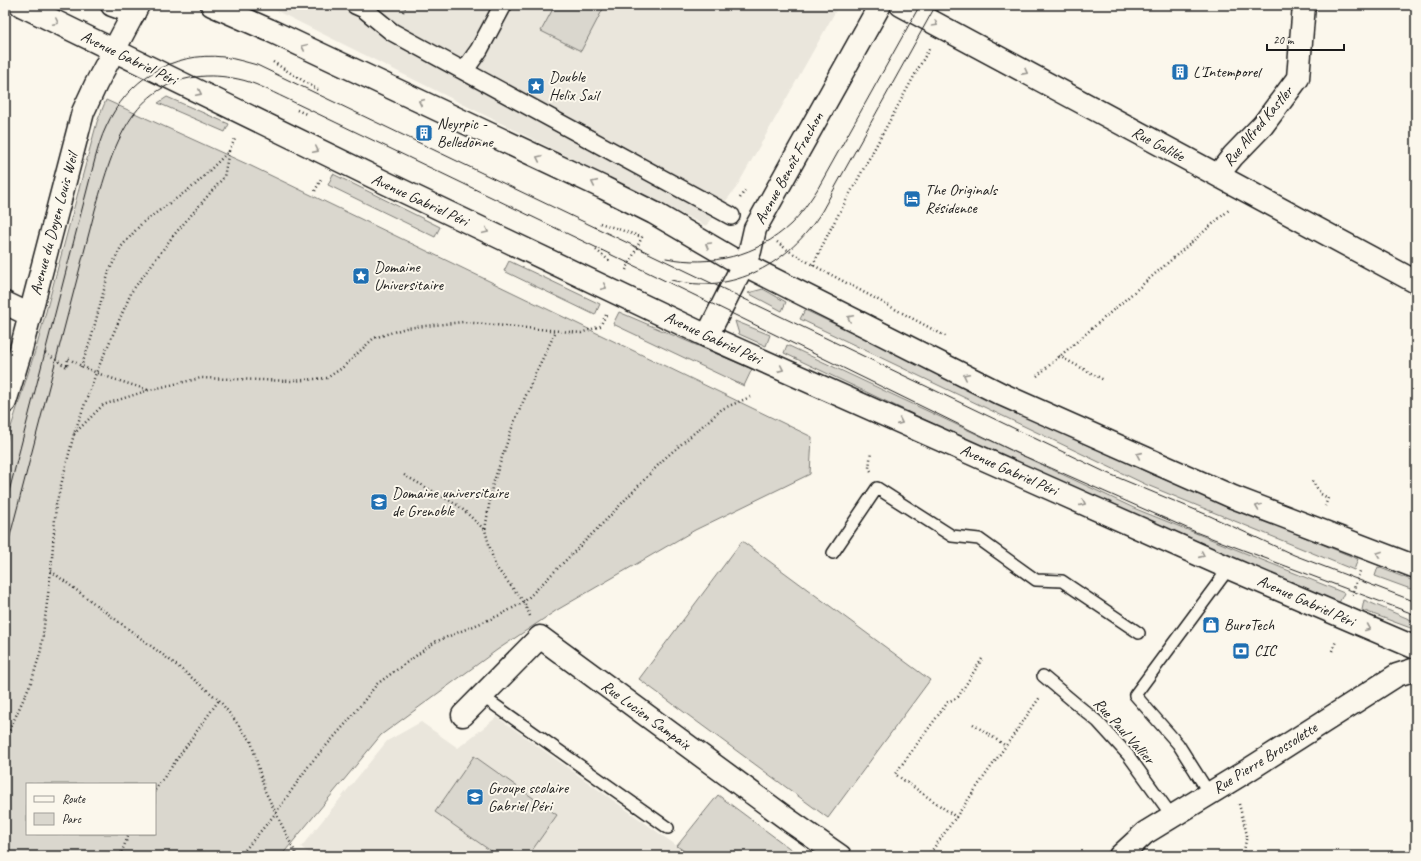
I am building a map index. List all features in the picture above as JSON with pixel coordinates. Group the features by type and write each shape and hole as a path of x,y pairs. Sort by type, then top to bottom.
{"main road":[{"name":"Avenue Gabriel Péri","path":"22,5 381,181 707,336 1230,568 1416,648"},
{"path":"112,5 136,9"},
{"path":"212,5 290,40 598,185 654,213 743,264 1001,394 1233,497 1416,567"},
{"name":"Avenue Benoît Frachon","path":"707,336 750,251 755,229 880,5"},
{"name":"Rue Galilée","path":"901,5 1416,282"},
{"name":"Rue Alfred Kastler","path":"1218,175 1233,156 1263,125 1298,78 1304,5"},
{"name":"Avenue du Doyen Louis Weil","path":"5,402 20,353 83,112 96,84 136,9"},
{"path":"5,303 30,315"},
{"path":"463,715 540,637"},
{"name":"Rue Lucien Sampaix","path":"540,637 790,821 840,856"},
{"name":"Rue Pierre Brossolette","path":"1120,856 1145,833 1397,675 1416,669"}],"street":[{"path":"464,71 479,50 503,5"},
{"path":"362,6 392,32 731,216"}],"lane":[{"path":"833,553 877,488 952,536 979,539 1036,580 1062,581 1139,633"},
{"path":"1209,794 1178,744 1135,695 1230,568"},
{"name":"Rue Paul Vallier","path":"1047,679 1098,722 1128,755 1172,816"},
{"path":"482,696 668,828"}],"path":[{"path":"813,265 830,230 932,44"},
{"path":"273,62 318,90"},
{"path":"5,737 32,680 41,650 51,571 56,505 74,434 96,373 132,291 173,236 224,177 229,151 238,133"},
{"path":"149,390 81,367 91,339 109,271 120,247 142,223 195,185 229,151"},
{"path":"315,192 324,171"},
{"path":"1037,376 1249,193"},
{"path":"74,434 103,405 149,390 201,378 292,381 327,378 342,368 374,338 406,328 463,322 581,333 600,326 654,213"},
{"path":"600,223 642,236"},
{"path":"772,238 789,251 813,265 952,340"},
{"path":"540,637 524,602 495,566 485,530 492,487 513,425 556,331"},
{"path":"1060,356 1104,380"},
{"path":"240,856 275,814 310,764 349,720 377,684 435,642 500,615 524,602 664,459 722,409 750,397"},
{"path":"404,475 459,506 485,530"},
{"path":"1312,481 1321,494 1328,498 1324,510"},
{"path":"1332,651 1345,618 1367,549"},
{"path":"51,571 175,664 220,700 251,740 265,792 297,856"},
{"path":"956,817 895,774 948,702 958,697 982,659"},
{"path":"928,856 1006,746 1047,679"},
{"path":"156,789 220,700"},
{"path":"973,724 1006,746"},
{"path":"1234,778 1247,835 1243,856"},
{"path":"120,856 129,835"}],"shaded area":[{"path":"265,5 839,5 736,188 706,226"},
{"name":"Groupe scolaire Gabriel Péri","path":"497,717 691,856 313,856 301,847 387,741 421,722 458,748"}],"green space":[{"path":"555,5 605,5 581,51 541,31"},
{"path":"167,97 229,124 225,132 158,103"},
{"name":"Domaine universitaire de Grenoble","path":"106,100 249,165 812,437 810,474 695,530 557,610 497,650 381,735 281,856 5,856 5,446 37,345 97,122"},
{"path":"333,174 440,227 435,237 328,185"},
{"path":"509,261 600,304 595,315 504,271"},
{"path":"763,289 786,302 782,311 748,293"},
{"path":"805,310 1151,474 1358,559 1354,570 1147,485 800,319"},
{"path":"619,312 752,369 744,386 613,324"},
{"path":"735,321 770,335 766,346 739,334"},
{"path":"787,345 1136,509 1344,593 1339,603 1132,518 784,353"},
{"path":"742,541 930,680 828,818 639,679"},
{"path":"1378,567 1416,582 1416,591 1375,576"},
{"path":"1364,600 1416,622 1416,630 1362,610"},
{"path":"474,756 557,815 528,856 498,856 435,812"},
{"path":"718,795 800,856 691,856 677,846"}],"tram line":[{"path":"666,258 700,261 716,260 733,256 763,244 778,235 791,224 802,212 817,190 920,5"},
{"path":"671,280 694,284 716,283 738,279 758,271 777,260 794,246 809,230 822,211 936,5"},
{"path":"5,507 95,159 106,127 115,110 126,95 153,72 169,64 187,59 205,56 224,57 257,65 1107,473 1210,516 1294,555 1416,602"},
{"path":"5,555 95,210 116,146 126,126 138,109 154,94 173,83 196,77 217,76 244,80 256,84 643,270 1017,453 1198,533 1416,615"}],"place":[{"name":"L'Intemporel","path":"1180,72"},
{"name":"Double Helix Sail","path":"536,86"},
{"name":"Neyrpic - Belledonne","path":"424,133"},
{"name":"The Originals Résidence","path":"912,199"},
{"name":"Domaine Universitaire","path":"361,276"},
{"name":"Domaine universitaire de Grenoble","path":"379,502"},
{"name":"BuroTech","path":"1211,625"},
{"name":"CIC","path":"1241,651"},
{"name":"Groupe scolaire Gabriel Péri","path":"475,797"}]}
